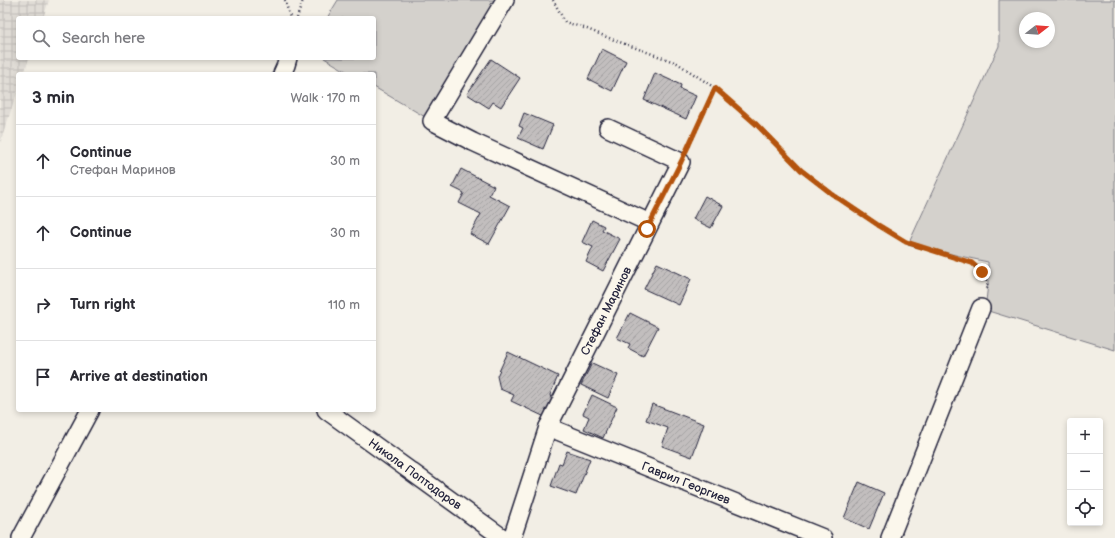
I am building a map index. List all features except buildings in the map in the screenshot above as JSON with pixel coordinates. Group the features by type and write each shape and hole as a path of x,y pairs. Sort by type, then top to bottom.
{"street":[{"path":"505,0 432,121 473,142 650,223"},
{"path":"283,72 287,60"},
{"path":"608,128 681,162"},
{"name":"Стефан Маринов","path":"512,538 548,427 681,162"},
{"path":"890,538 981,308"},
{"path":"21,538 89,412"},
{"name":"Никола Поптодоров","path":"329,412 503,538"},
{"name":"Гаврил Георгиев","path":"548,427 823,538"}],"path":[{"path":"285,0 289,16"},
{"path":"298,16 303,0"},
{"path":"553,0 565,22 677,63 715,88 757,125 801,170 832,194 878,225 906,242 972,263 982,272 988,286 981,308"},
{"path":"681,162 715,88"}],"shaded area":[{"path":"0,0 49,0 44,16 16,16 16,60 28,60 25,72 16,72 16,96 0,143"},
{"path":"338,0 505,0 432,121 376,88 376,72 348,72 327,60 376,60 376,16 328,16"},
{"path":"999,0 1115,0 1115,350 985,310 988,284 988,262 908,245 999,46"}],"route":[{"path":"647,229 681,162 715,88 757,125 801,170 832,194 906,242 972,263 982,272"}]}
